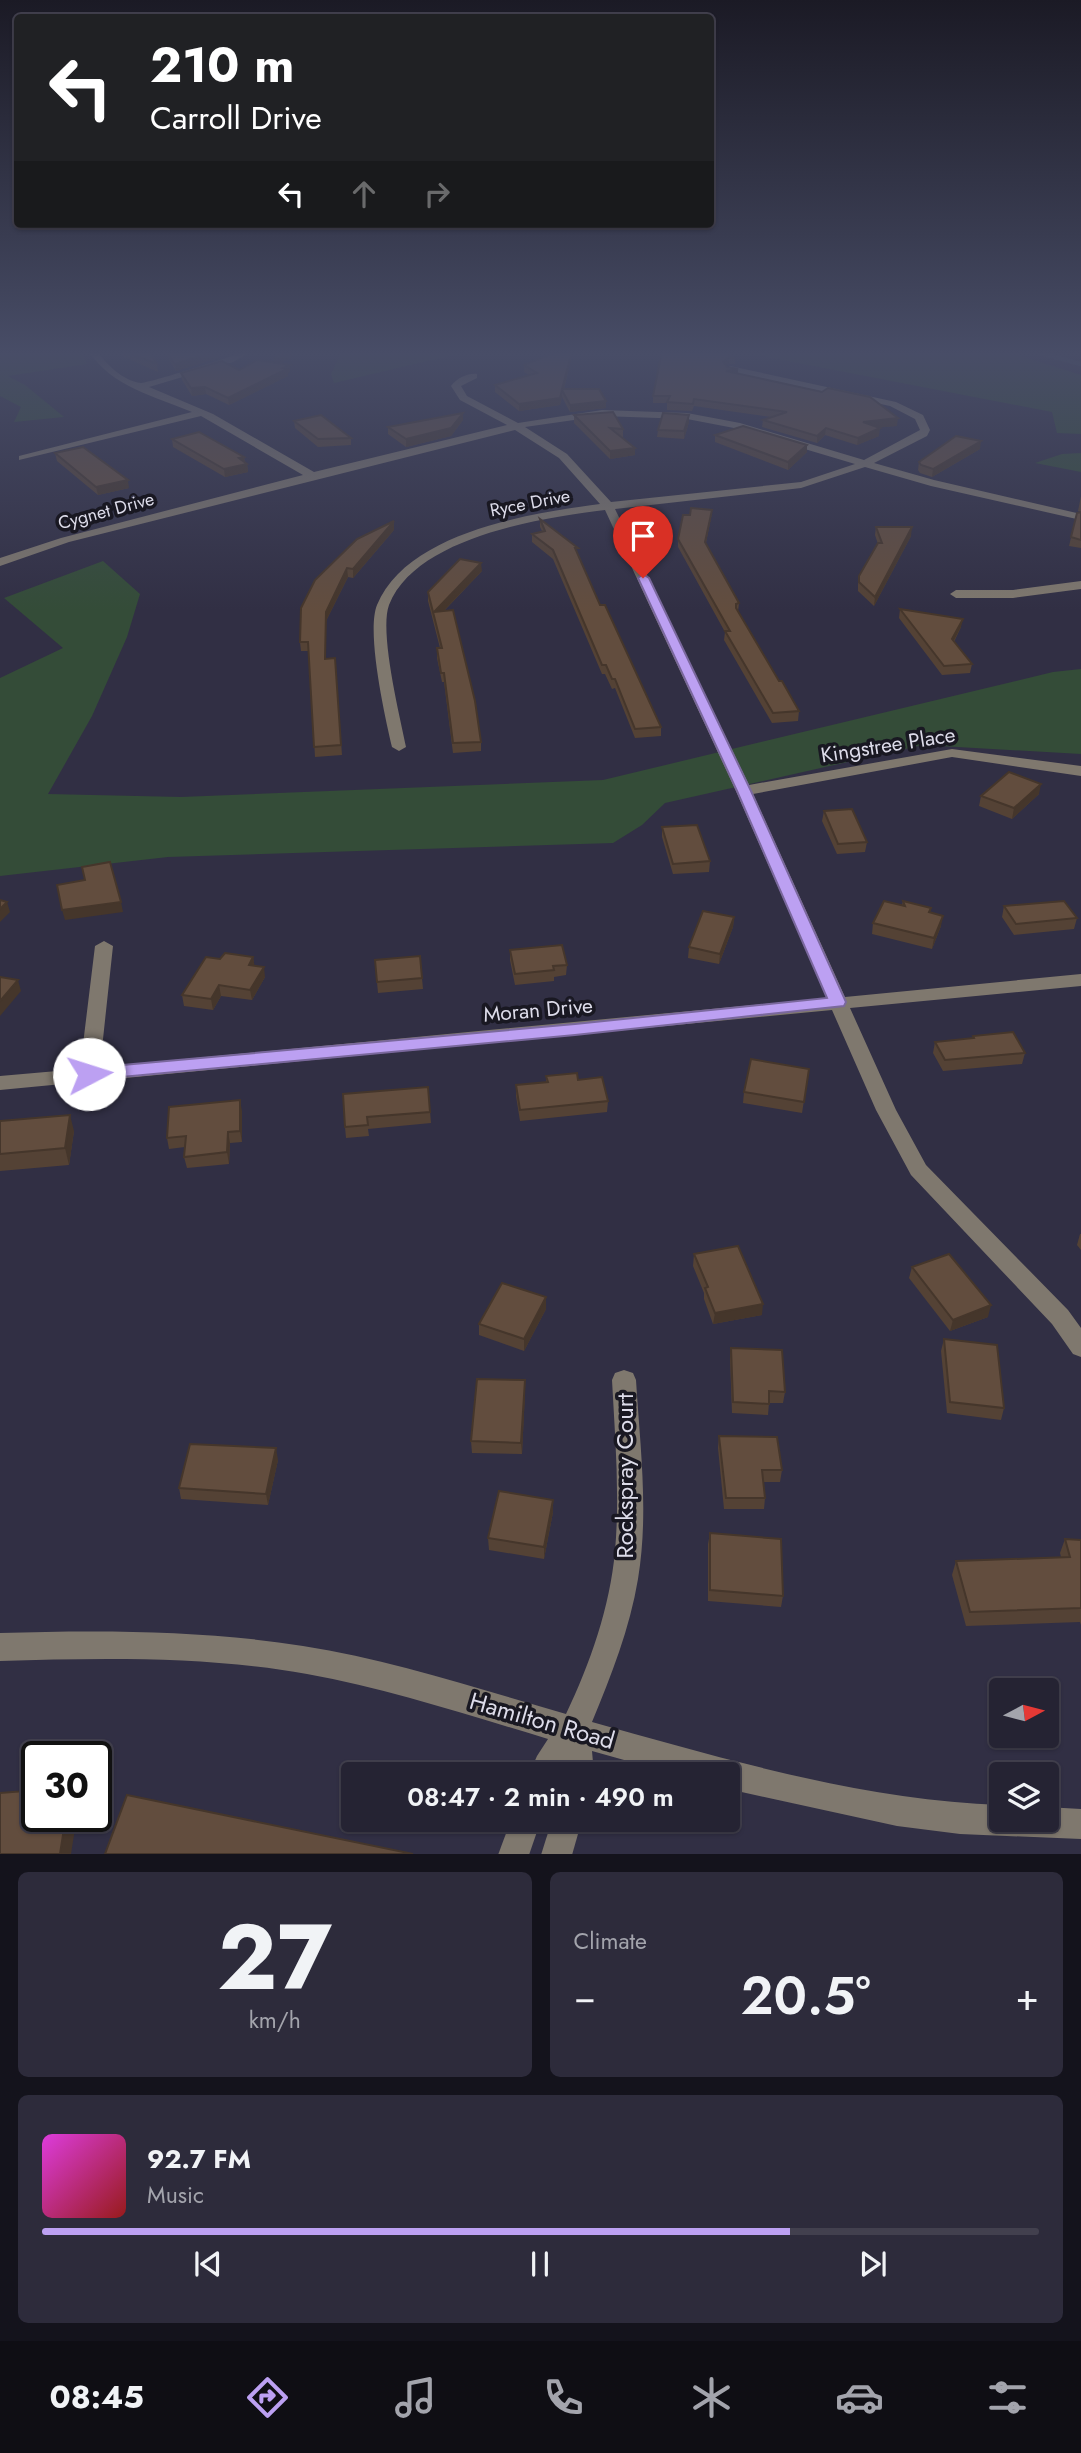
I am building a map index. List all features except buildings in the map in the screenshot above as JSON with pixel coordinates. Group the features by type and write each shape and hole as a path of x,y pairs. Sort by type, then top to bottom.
{"street":[{"path":"23,458 104,438"},
{"path":"244,438 312,476"},
{"name":"Cygnet Drive","path":"0,562 65,540 312,476 475,438"},
{"path":"535,438 563,456 609,506 744,791 886,1110 918,1170 1060,1317 1081,1347"},
{"name":"Cygnet Drive","path":"776,438 862,464 991,498 1081,517"},
{"name":"Ryce Drive","path":"399,747 390,707 382,607 397,580 423,556 464,537 534,517 609,506 798,486 862,464 916,438"},
{"path":"956,594 1013,594 1081,585"},
{"name":"Kingstree Place","path":"744,791 952,754 1081,771"},
{"path":"89,1074 104,946"},
{"name":"Moran Drive","path":"0,1083 1081,980"},
{"name":"Rockspray Court","path":"575,1731 613,1628 625,1578 630,1519 624,1380"},
{"name":"Hamilton Road","path":"0,1647 112,1644 265,1654 347,1669 486,1704 751,1779 840,1800 942,1817 1081,1824"},
{"path":"550,1762 575,1731"},
{"path":"575,1731 578,1762"},
{"path":"513,1854 521,1832"},
{"path":"556,1854 563,1832"}],"green space":[{"path":"1081,453 1081,472 1035,463 1062,454"},
{"path":"103,561 140,594 127,637 92,716 48,794 181,797 603,780 1053,672 1081,669 1081,754 923,745 665,803 642,825 613,843 168,857 0,876 0,678 63,648 4,598"}],"route":[{"path":"89,1074 575,1030 838,1002 744,791 643,578"}]}
